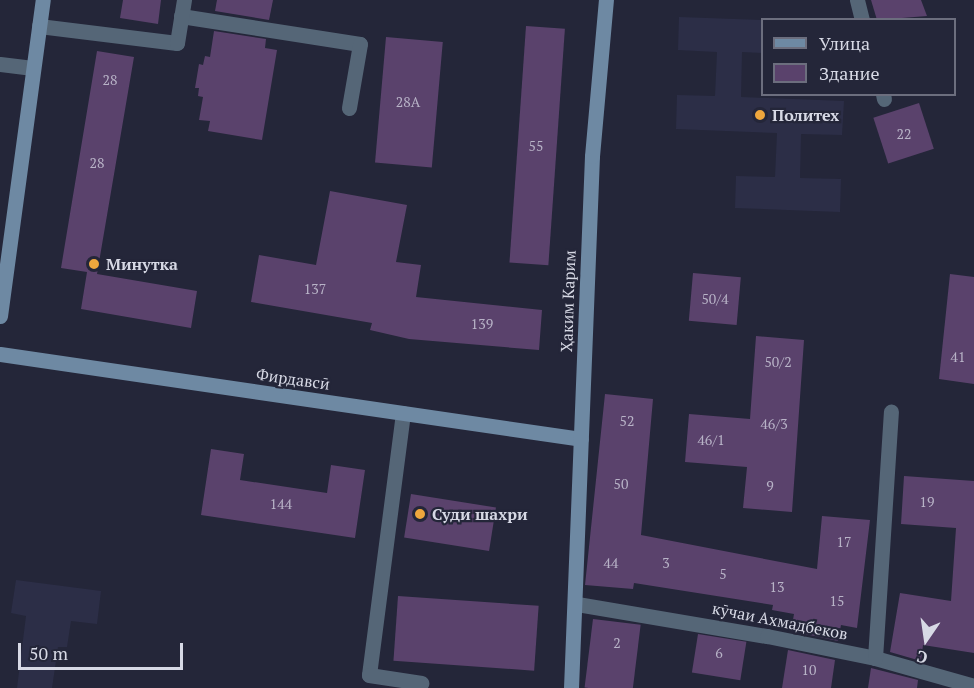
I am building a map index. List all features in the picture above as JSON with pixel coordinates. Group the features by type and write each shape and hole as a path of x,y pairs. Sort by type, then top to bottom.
{"street":[{"path":"0,316 43,0"},
{"name":"Ҳаким Карим","path":"572,688 577,604 592,156 606,0"},
{"path":"857,0 862,18"},
{"path":"39,26 177,43 183,8 360,44 350,108"},
{"path":"0,64 33,68"},
{"name":"Фирдавсӣ","path":"0,354 581,439"},
{"path":"875,658 891,412"},
{"path":"403,413 369,675 421,683"},
{"name":"кӯчаи Ахмадбеков","path":"577,604 659,615 875,658 974,686"}],"shaded area":[{"name":"Политех","path":"679,17 761,20 761,53 742,52 741,97 844,101 842,135 801,134 800,178 841,179 840,212 735,208 736,176 775,177 777,133 676,129 677,95 715,96 717,52 678,50"},
{"path":"16,580 101,591 97,624 71,621 67,647 58,647 52,688 17,688 26,616 11,613"}],"building":[{"path":"123,0 161,0 158,24 120,18"},
{"path":"217,0 273,0 269,20 215,11"},
{"path":"871,0 921,0 927,16 902,18 876,18"},
{"path":"526,26 565,29 548,265 509,262"},
{"path":"214,31 266,39 265,48 277,50 262,140 208,131 210,121 199,120 203,97 198,96 199,88 195,88 199,64 203,65 205,56 210,57"},
{"path":"386,37 443,42 432,167 375,163"},
{"path":"97,51 134,57 97,274 197,291 191,328 81,309 87,272 61,268"},
{"path":"919,103 934,149 888,163 873,118"},
{"path":"330,191 407,205 396,262 421,265 416,297 542,310 539,350 409,339 370,330 372,323 251,302 259,255 316,265"},
{"path":"693,273 741,277 737,325 689,321"},
{"path":"950,274 974,277 974,384 939,379"},
{"path":"756,336 804,340 792,512 743,508 747,467 685,462 689,414 750,419"},
{"path":"605,394 653,399 641,535 817,569 822,516 870,520 857,628 841,625 838,641 791,631 794,614 772,610 773,605 634,583 633,589 585,585"},
{"path":"211,449 244,454 240,480 327,493 331,465 365,470 355,538 201,515"},
{"path":"904,476 974,481 974,653 923,645 921,661 890,652 900,593 951,601 956,528 901,524"},
{"path":"411,494 496,507 489,551 404,537"},
{"path":"398,596 539,606 534,671 393,661"},
{"path":"593,619 641,625 633,688 585,687"},
{"path":"698,634 746,642 740,680 692,673"},
{"path":"788,650 835,660 831,688 782,688"},
{"path":"871,668 918,680 917,688 868,688"}],"place":[{"name":"Политех","path":"760,115"},
{"name":"Минутка","path":"94,264"},
{"name":"Суди шахри","path":"420,514"}]}
